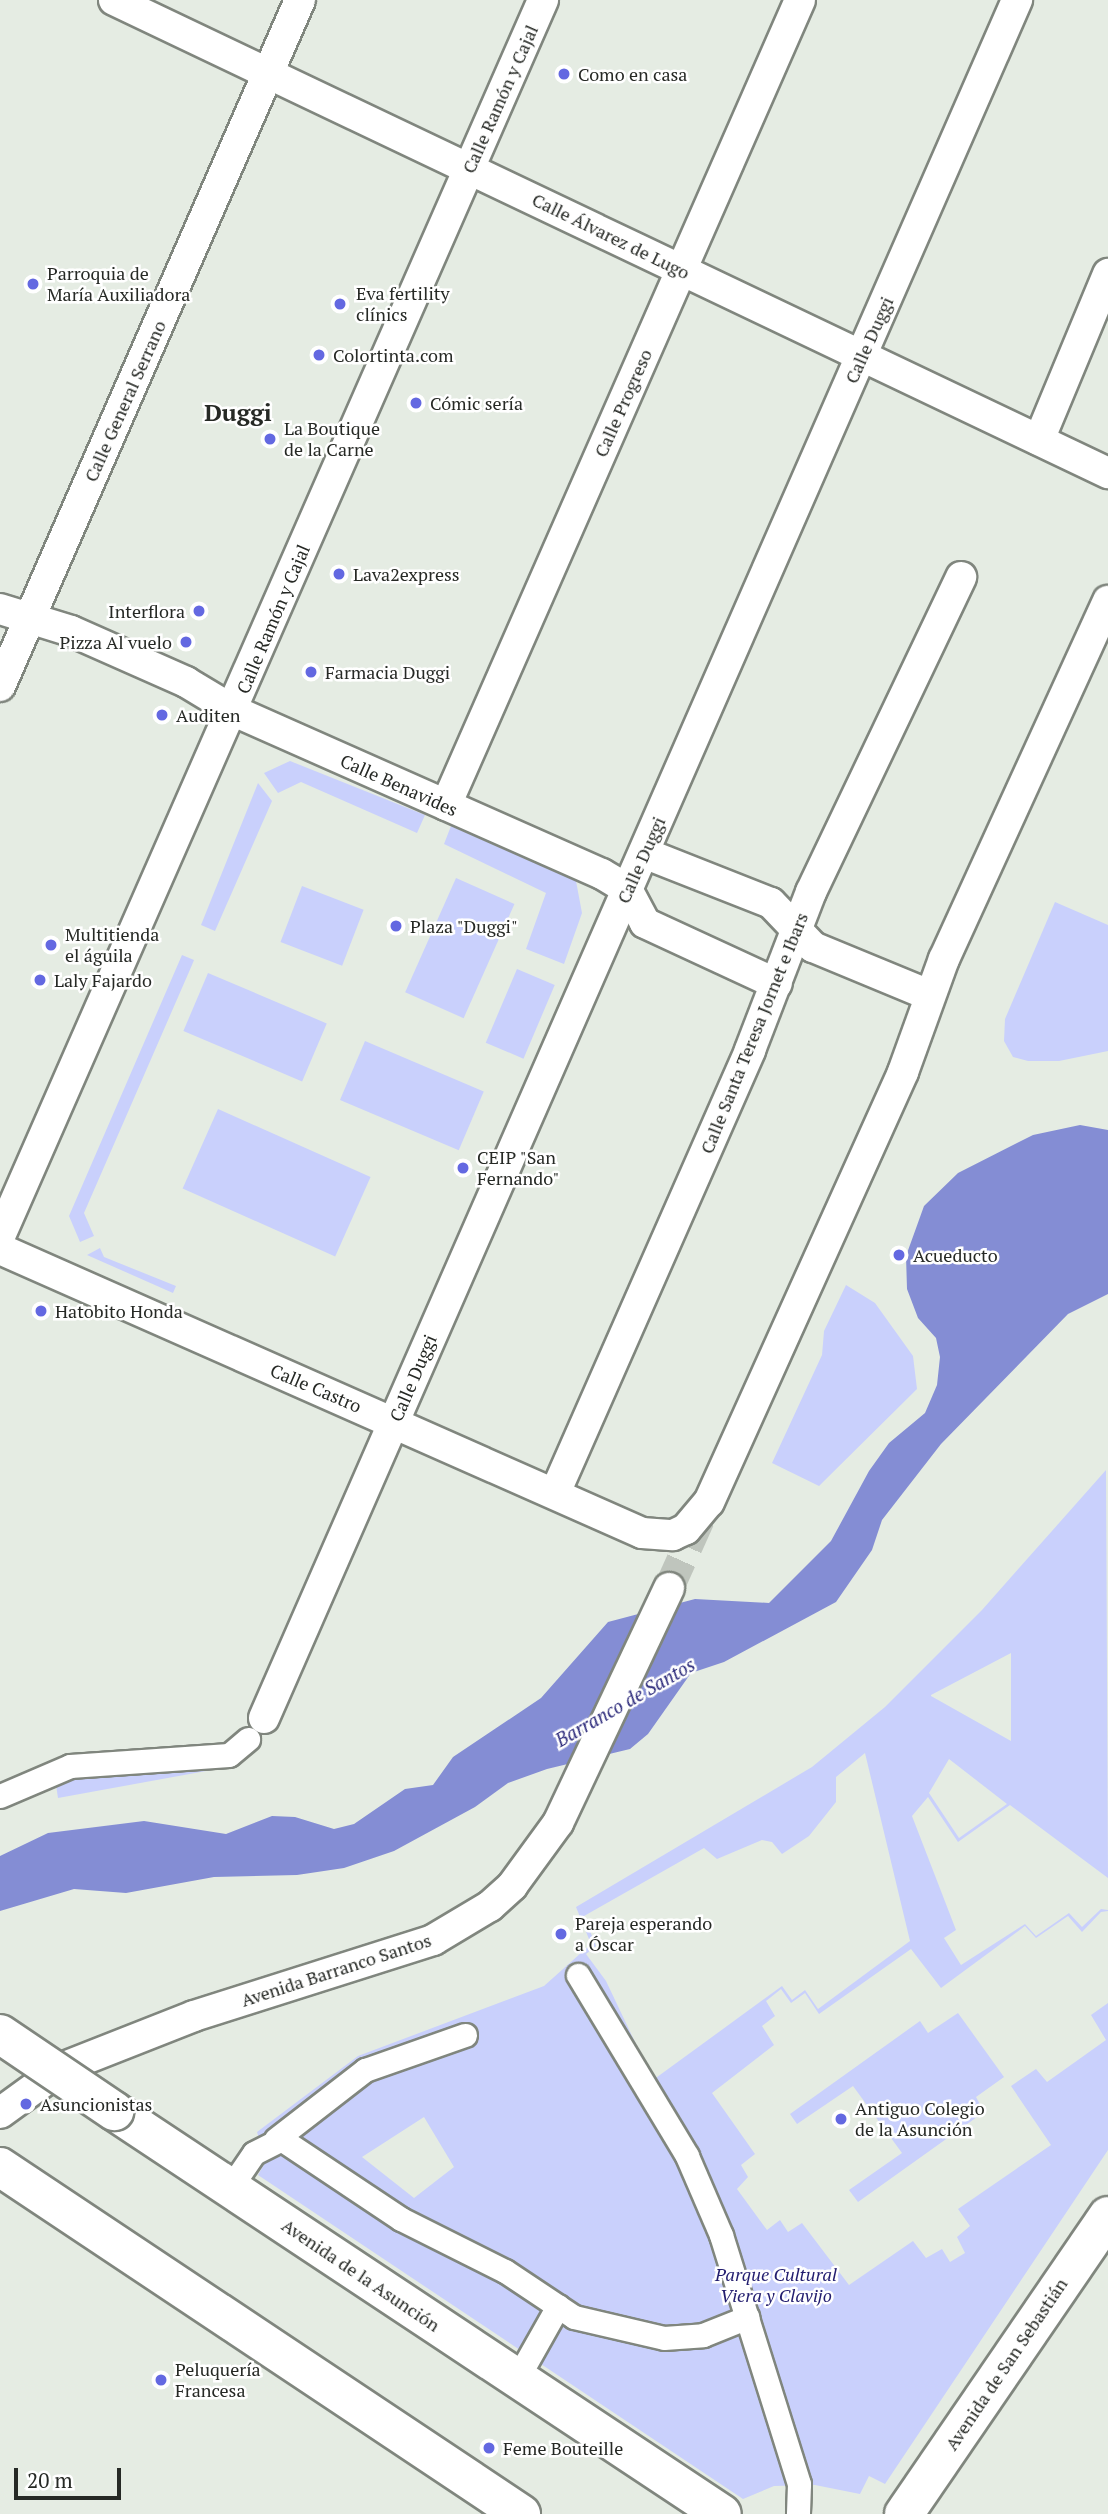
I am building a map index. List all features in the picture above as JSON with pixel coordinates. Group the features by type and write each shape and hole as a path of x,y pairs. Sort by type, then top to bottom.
{"main road":[{"name":"Avenida de la Asunción","path":"0,2034 722,2514"},
{"path":"0,2166 521,2514"},
{"name":"Avenida de San Sebastián","path":"902,2513 1108,2216"}],"street":[{"name":"Calle Álvarez de Lugo","path":"114,0 1108,473"},
{"name":"Calle General Serrano","path":"0,686 300,0"},
{"name":"Calle Ramón y Cajal","path":"0,1236 234,711 543,0"},
{"name":"Calle Progreso","path":"446,806 800,0"},
{"name":"Calle Duggi","path":"0,1796 69,1766 229,1755 256,1729 645,853 1017,0"},
{"path":"1040,440 1108,274"},
{"name":"Calle Santa Teresa Jornet e Ibars","path":"555,1493 777,984 811,892 961,577"},
{"path":"645,853 771,903 813,947 929,995 1108,601"},
{"name":"Calle Benavides","path":"0,609 71,631 186,682 234,711 627,889"},
{"path":"627,889 645,923 777,984"},
{"name":"Calle Castro","path":"0,1249 642,1533 673,1535 698,1520 709,1502 902,1072 929,995"},
{"name":"Avenida Barranco Santos","path":"0,2113 62,2068 114,2046 433,1940 490,1906 512,1886 558,1824 581,1783 669,1588"},
{"path":"578,1975 687,2156 721,2235 799,2484 798,2514"},
{"path":"230,2188 254,2153 365,2070 465,2035"},
{"path":"276,2139 285,2140 401,2218 493,2265 558,2306 590,2322 664,2338 703,2335 748,2317"},
{"path":"527,2361 558,2306"}],"green space":[{"path":"290,761 425,815 417,833 301,782 278,793 264,773"},
{"path":"258,783 272,801 215,931 201,925"},
{"path":"451,826 576,881 582,913 564,964 526,949 546,893 444,844"},
{"path":"456,878 514,904 464,1018 405,992"},
{"path":"302,886 364,910 342,966 280,942"},
{"path":"1055,902 1108,925 1108,1051 1059,1061 1028,1061 1013,1057 1004,1041 1005,1019"},
{"path":"182,955 194,960 84,1213 94,1236 80,1242 69,1216"},
{"path":"517,969 555,985 523,1059 486,1043"},
{"path":"208,973 327,1023 302,1081 183,1031"},
{"path":"365,1041 484,1091 459,1150 340,1100"},
{"path":"218,1109 371,1177 335,1256 183,1188"},
{"path":"100,1248 104,1257 176,1286 173,1293 87,1255"},
{"path":"846,1285 875,1303 913,1356 917,1389 819,1486 772,1463 822,1355 824,1331"},
{"name":"Parque Cultural Viera y Clavijo","path":"1106,1470 1108,1878 1010,1805 958,1842 928,1797 912,1816 956,1930 944,1938 961,1965 1025,1924 1036,1936 1069,1913 1082,1927 1101,1909 1108,1911 1101,1912 1082,1932 1068,1916 1036,1938 1025,1926 941,1988 911,1949 819,2014 805,1993 791,2003 781,1989 766,2001 775,2016 762,2026 774,2045 712,2093 755,2154 741,2165 748,2177 737,2189 767,2230 780,2220 788,2232 802,2223 849,2285 913,2241 926,2258 942,2249 950,2262 965,2253 957,2237 970,2226 958,2209 1051,2145 1011,2086 1036,2069 1047,2082 1106,2040 1091,2015 1108,2003 1108,2150 885,2484 869,2476 860,2494 815,2485 774,2486 743,2499 258,2175 266,2161 257,2132 358,2056 544,1986 591,1944 576,1907 812,1767 885,1707 982,1610","holes":["1011,1653 1011,1741 931,1696","865,1753 910,1941 818,2009 805,1990 792,2000 782,1986 653,2080 606,1981 586,1954 596,1946 584,1916 704,1848 717,1859 762,1840 772,1842 782,1854 809,1836 836,1802 836,1777","949,1759 1007,1804 959,1838 929,1793","424,2117 454,2167 414,2198 362,2157"]},
{"path":"220,1760 217,1769 58,1798 55,1778"},
{"path":"958,2013 1004,2077 976,2097 984,2112 858,2202 849,2190 902,2153 853,2086 797,2124 790,2114 920,2021 928,2033"}],"water":[{"name":"Barranco de Santos","path":"1080,1125 1108,1130 1108,1294 1068,1314 941,1444 882,1520 872,1550 836,1602 724,1662 691,1673 648,1734 630,1749 547,1769 508,1783 475,1807 394,1851 344,1868 297,1875 214,1877 126,1893 74,1889 0,1911 0,1856 48,1833 144,1821 226,1834 272,1816 295,1817 334,1829 354,1824 405,1789 433,1785 453,1757 541,1698 608,1622 695,1599 769,1603 831,1541 869,1471 889,1443 925,1413 937,1385 940,1357 936,1338 918,1318 907,1289 906,1256 924,1206 958,1173 1033,1135"}],"tunnel":[{"path":"669,1588 705,1508"}],"place":[{"name":"Como en casa","path":"564,74"},
{"name":"Parroquia de María Auxiliadora","path":"33,284"},
{"name":"Eva fertility clínics","path":"340,304"},
{"name":"Colortinta.com","path":"319,355"},
{"name":"Cómic sería","path":"416,403"},
{"name":"La Boutique de la Carne","path":"270,439"},
{"name":"Lava2express","path":"339,574"},
{"name":"Interflora","path":"199,611"},
{"name":"Pizza Al vuelo","path":"186,642"},
{"name":"Farmacia Duggi","path":"311,672"},
{"name":"Auditen","path":"162,715"},
{"name":"Plaza \"Duggi\"","path":"396,926"},
{"name":"Multitienda el águila","path":"51,945"},
{"name":"Laly Fajardo","path":"40,980"},
{"name":"CEIP \"San Fernando\"","path":"463,1168"},
{"name":"Acueducto","path":"899,1255"},
{"name":"Hatobito Honda","path":"41,1311"},
{"name":"Pareja esperando a Óscar","path":"561,1934"},
{"name":"Asuncionistas","path":"26,2104"},
{"name":"Antiguo Colegio de la Asunción","path":"841,2119"},
{"name":"Peluquería Francesa","path":"161,2380"},
{"name":"Feme Bouteille","path":"489,2448"}],"district":[{"name":"Duggi","path":"238,413"}]}
